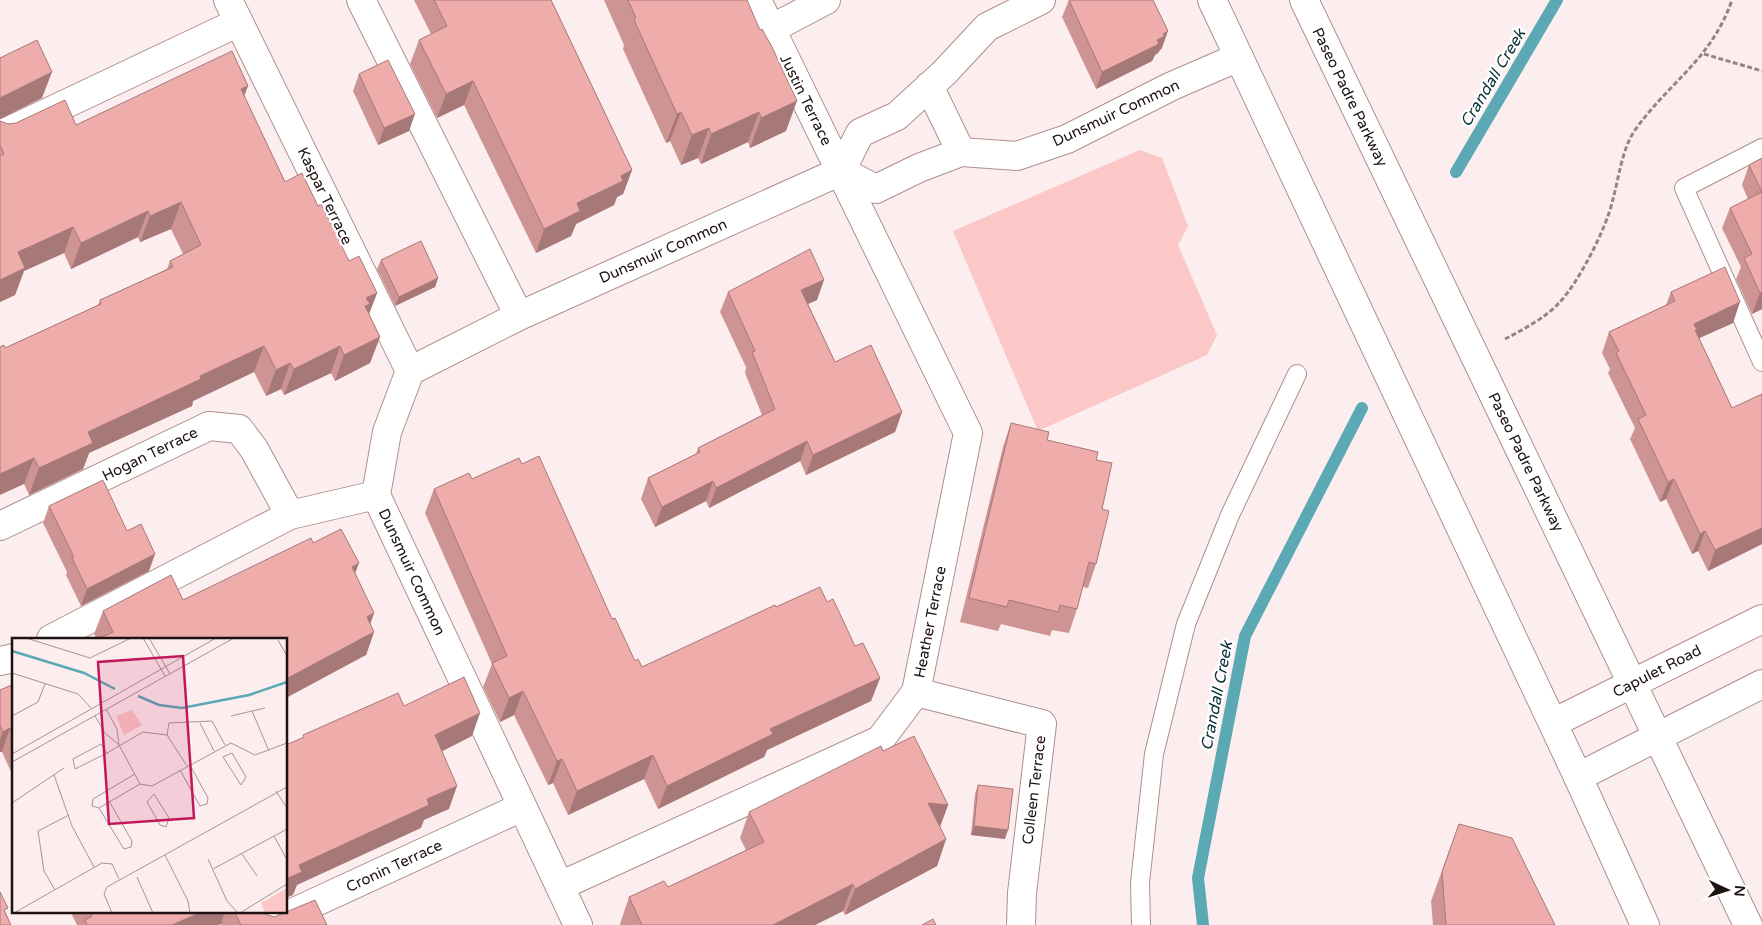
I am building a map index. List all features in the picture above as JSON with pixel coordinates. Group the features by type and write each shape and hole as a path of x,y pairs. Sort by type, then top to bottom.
{"street":[{"path":"360,0 519,316"},
{"name":"Justin Terrace","path":"757,0 841,171"},
{"path":"770,29 826,0"},
{"path":"841,171 860,133 897,116 987,27 1041,0"},
{"path":"1212,0 1553,723 1645,925"},
{"name":"Paseo Padre Parkway","path":"1304,0 1748,925"},
{"name":"Kaspar Terrace","path":"0,135 234,11 410,371"},
{"name":"Dunsmuir Common","path":"574,924 560,886 376,495 387,432 410,371 519,316 841,171 876,189 919,168 961,152 1017,156 1067,139 1172,86 1239,58"},
{"path":"929,86 961,152"},
{"name":"Heather Terrace","path":"560,886 880,740 916,692 968,432 841,171"},
{"name":"Hogan Terrace","path":"0,526 208,426 239,429 254,449 290,515"},
{"path":"53,638 290,515 376,495"},
{"name":"Capulet Road","path":"1553,723 1762,619"},
{"path":"1578,777 1762,684"},
{"name":"Colleen Terrace","path":"916,692 1042,724 1022,893 1022,925"},
{"name":"Cronin Terrace","path":"266,925 522,807"}],"lane":[{"path":"1762,148 1684,188 1762,362"},
{"path":"1141,925 1140,883 1154,754 1186,624 1230,515 1297,374"}],"path":[{"path":"1474,354 1522,331 1560,303 1580,274 1599,236 1613,200 1617,180 1634,132 1672,86 1704,54 1720,30 1732,0"},
{"path":"1704,54 1762,71"}],"shaded area":[{"path":"1140,150 1162,158 1188,226 1178,245 1217,335 1207,355 1038,431 953,231"}],"building":[{"path":"434,0 551,0 632,170 621,176 623,181 577,203 580,211 544,229 473,81 446,94 419,40 447,26"},
{"path":"628,0 747,0 760,30 762,29 772,47 797,101 761,118 759,112 711,134 709,128 692,135 681,112 677,114 634,20 636,18"},
{"path":"1069,0 1153,0 1168,31 1163,34 1165,36 1157,40 1159,44 1102,72"},
{"path":"37,40 52,72 0,98 0,58"},
{"path":"232,51 248,86 241,89 285,182 302,173 318,206 321,204 349,261 359,256 377,293 366,298 370,304 365,306 380,337 344,355 340,346 294,369 290,363 276,370 264,346 200,376 201,379 88,432 93,443 39,468 34,458 0,474 0,347 4,345 5,348 101,304 100,300 173,267 170,261 201,245 181,202 150,216 148,211 81,243 73,227 18,252 25,268 0,280 0,156 4,154 0,145 0,121 8,124 16,123 65,100 76,125"},
{"path":"388,60 415,114 384,128 359,74"},
{"path":"1762,158 1762,192 1749,165"},
{"path":"1762,192 1762,292 1760,293 1744,258 1752,254 1730,208"},
{"path":"421,241 438,278 399,297 381,260"},
{"path":"810,249 824,280 801,290 835,362 871,345 902,412 813,455 807,441 716,488 713,481 662,507 648,478 700,452 698,448 775,409 752,352 755,351 728,292"},
{"path":"1725,267 1740,302 1694,324 1697,330 1695,330 1732,408 1762,394 1762,528 1715,550 1705,531 1700,534 1674,479 1668,482 1638,419 1646,415 1616,353 1619,351 1609,332 1675,301 1671,292"},
{"path":"1011,423 1049,432 1047,440 1098,452 1096,460 1112,463 1102,509 1109,511 1096,564 1089,562 1077,609 1060,605 1058,612 1009,600 1007,607 969,598"},
{"path":"539,456 612,619 615,618 635,661 638,659 642,667 775,605 776,607 820,587 827,602 833,599 855,646 863,643 880,678 770,729 773,734 667,786 653,755 577,791 562,759 557,761 523,691 509,698 492,663 507,656 434,489 469,473 472,479 519,458 522,464"},
{"path":"103,480 127,531 141,524 155,554 87,589 72,558 74,557 49,506"},
{"path":"341,529 359,563 352,567 374,613 367,617 374,632 288,678 288,638 100,638 113,632 103,611 171,575 183,600 311,538 313,543"},
{"path":"464,677 480,713 435,735 457,786 427,799 429,805 299,865 302,872 288,878 288,744 304,737 303,735 398,693 404,706"},
{"path":"12,685 12,732 10,728 3,732 0,726 0,690"},
{"path":"914,736 948,805 928,803 946,839 855,889 853,884 773,925 642,925 629,897 664,881 668,887 764,842 749,812 881,746 883,751"},
{"path":"978,785 1013,789 1008,830 974,826"},
{"path":"1459,824 1512,838 1555,925 1446,925 1442,872"},
{"path":"0,892 8,908 4,910 11,925 0,925"},
{"path":"315,900 327,925 241,925 234,912 264,912 274,917"},
{"path":"90,912 202,912 172,925 87,925 85,920 92,916"},
{"path":"933,919 936,925 922,925"}],"waterway":[{"name":"Crandall Creek","path":"1456,172 1557,0"},
{"name":"Crandall Creek","path":"1203,925 1198,878 1245,636 1362,408"}]}
